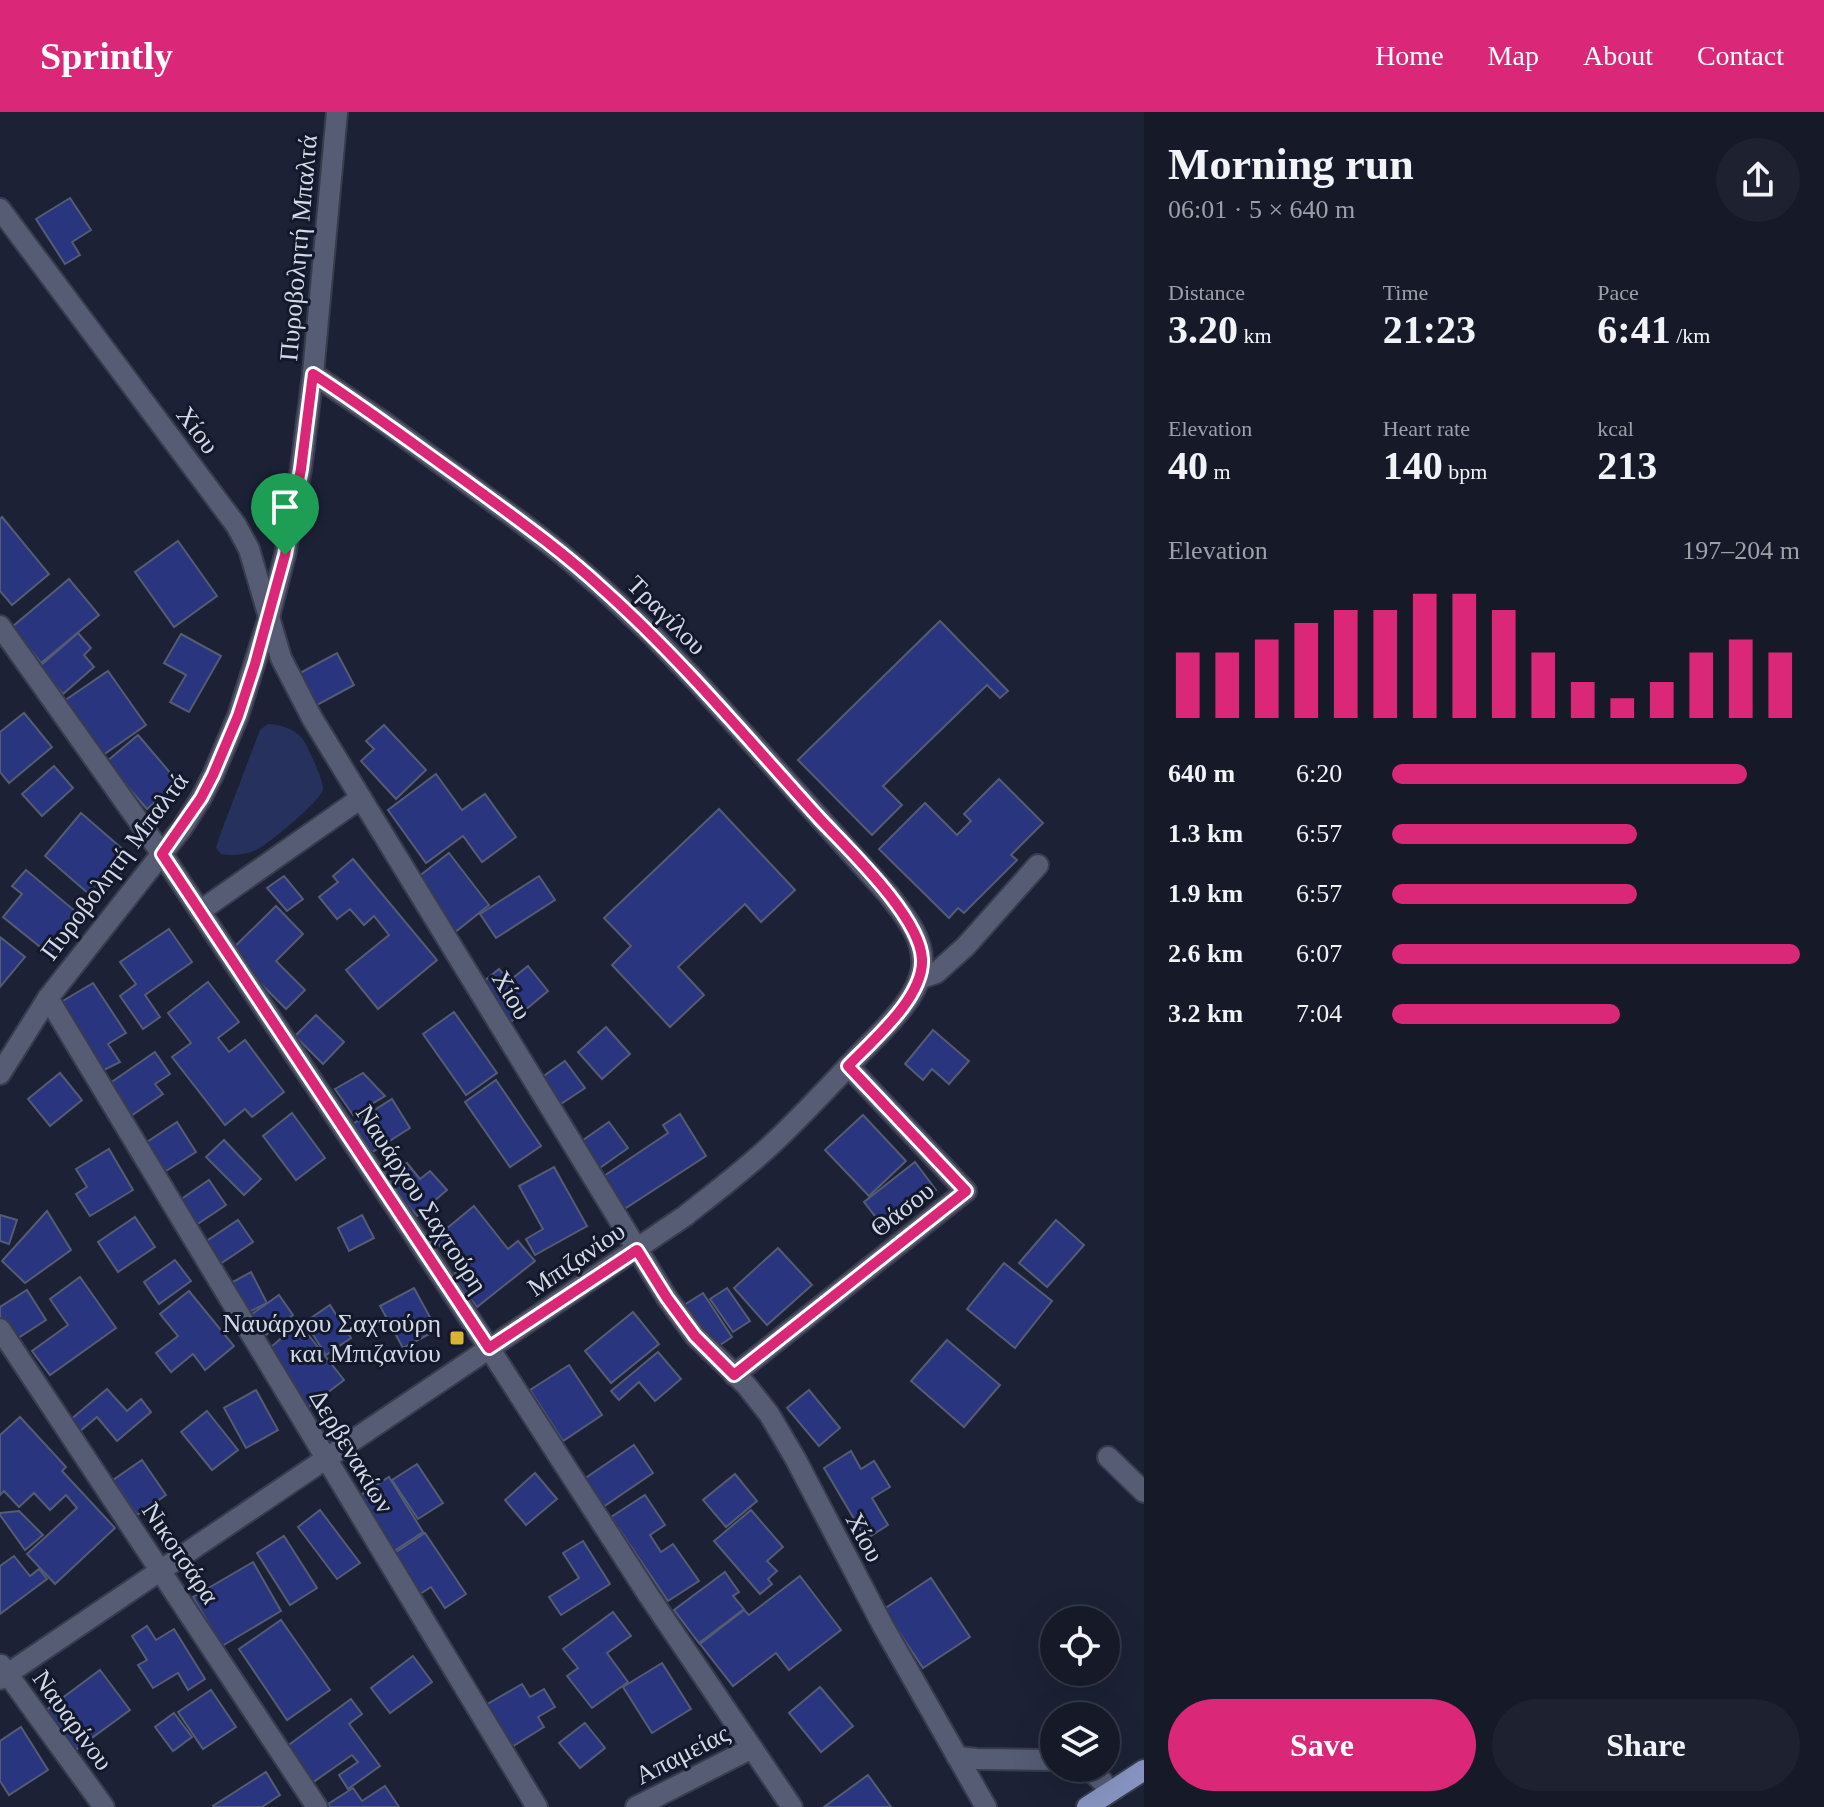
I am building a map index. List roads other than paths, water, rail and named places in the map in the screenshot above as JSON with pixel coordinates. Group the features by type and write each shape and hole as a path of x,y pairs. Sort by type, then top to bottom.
{"main road":[{"path":"1087,1807 1144,1770"}],"street":[{"name":"Πυροβολητή Μπαλτά","path":"0,1074 8,1041 48,998 162,854 201,798 238,716 269,617 294,511 313,374 337,112"},
{"name":"Χίου","path":"0,209 236,525 249,549 290,679 667,1298 695,1336 759,1399 779,1430 883,1626 986,1807"},
{"name":"Τραγίλου","path":"313,374 522,523 614,599 698,683 889,895 913,929 922,956"},
{"name":"Ναυάρχου Σαχτούρη","path":"0,626 162,854 634,1573 792,1807"},
{"path":"200,911 361,798"},
{"path":"919,979 936,973 966,946 1038,865"},
{"name":"Μπιζανίου","path":"2,1673 161,1571 685,1216 772,1144 899,1011 915,989 922,969 922,956"},
{"name":"Δερβενακίων","path":"48,998 537,1807"},
{"name":"Θάσου","path":"734,1375 966,1191 848,1066"},
{"name":"Νικοτσάρα","path":"0,1329 317,1807"},
{"path":"1108,1457 1144,1492"},
{"name":"Ναυαρίνου","path":"2,1673 104,1807"},
{"name":"Απαμείας","path":"636,1807 752,1748"},
{"path":"957,1757 1040,1760"},
{"path":"1103,1782 1110,1792"}],"place":[{"name":"Ναυάρχου Σαχτούρη και Μπιζανίου","path":"457,1338"}]}
